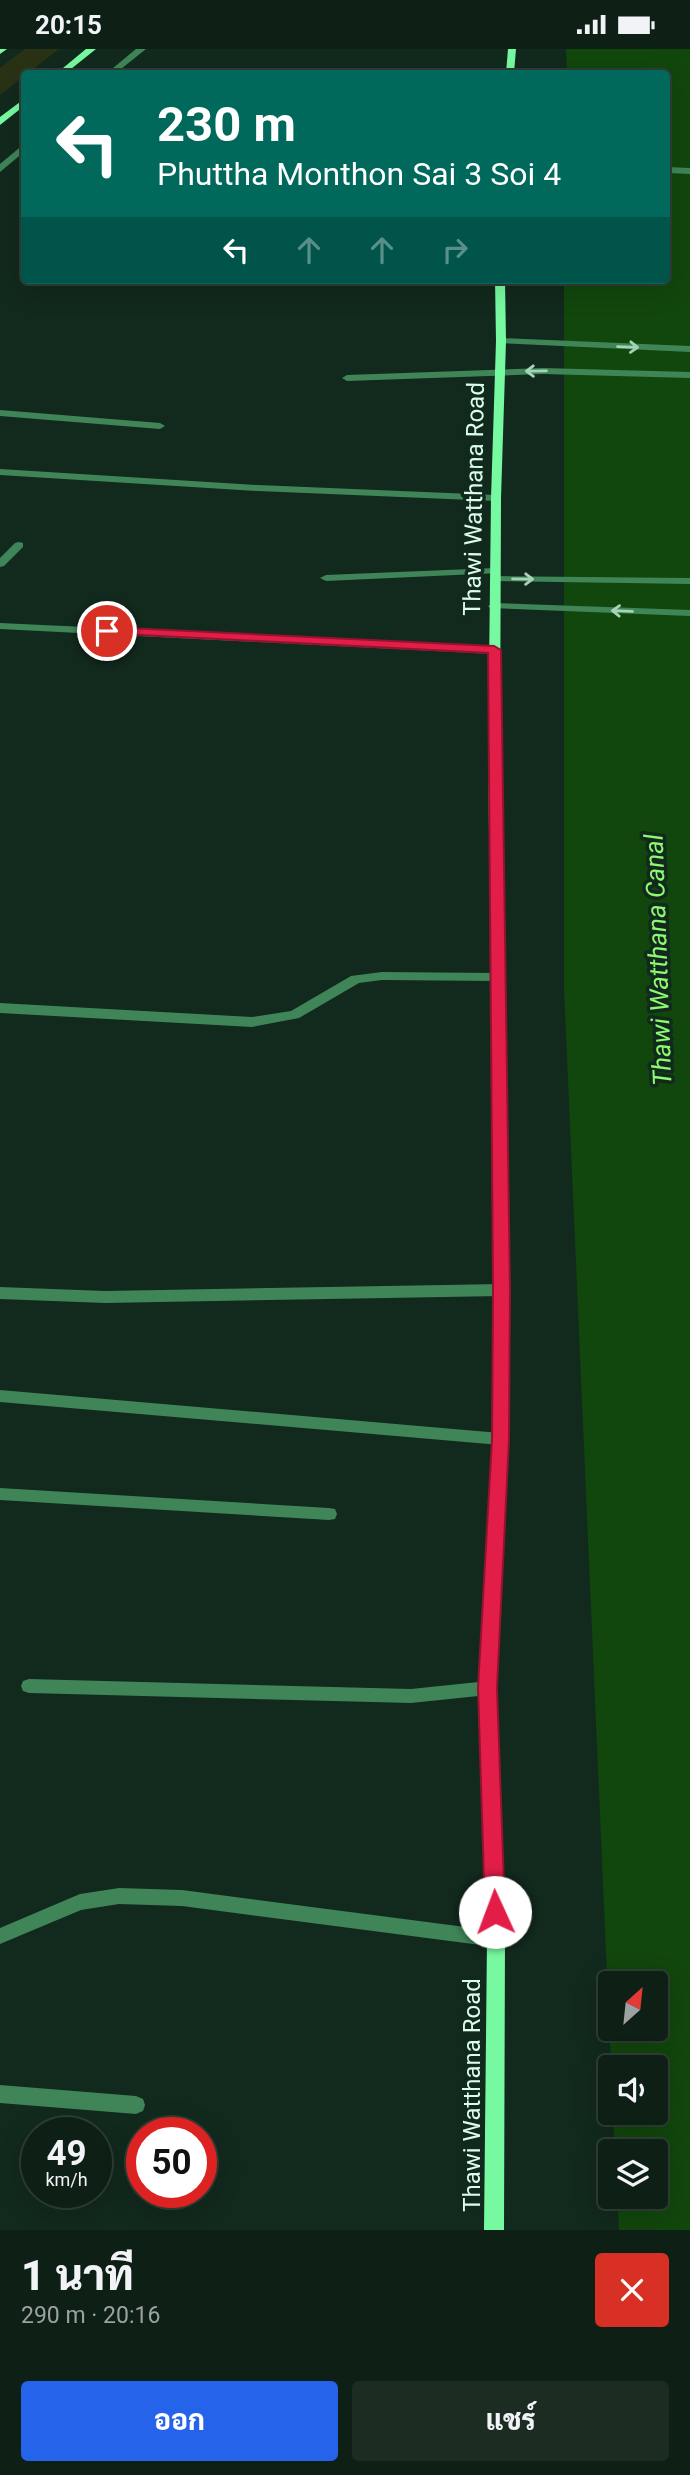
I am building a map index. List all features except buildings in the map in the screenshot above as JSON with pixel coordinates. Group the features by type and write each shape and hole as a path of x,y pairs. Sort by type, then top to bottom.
{"main road":[{"path":"65,70 92,49"},
{"path":"510,70 512,49"},
{"path":"0,122 20,105"},
{"name":"Thawi Watthana Road","path":"494,2230 496,1940 488,1688 500,1439 502,1290 494,650 500,284"}],"street":[{"path":"115,70 142,49"},
{"path":"0,169 21,150"},
{"path":"670,170 690,171"},
{"path":"501,341 690,349"},
{"path":"347,378 573,371 690,375"},
{"path":"0,413 160,425"},
{"path":"0,472 258,488 496,498"},
{"path":"0,564 19,545"},
{"path":"326,578 495,575 551,579 690,581"},
{"path":"495,605 690,613"},
{"path":"0,625 494,650"},
{"path":"0,1008 252,1022 279,1020 294,1015 356,978 497,977"},
{"path":"0,1293 131,1296 502,1290"},
{"path":"0,1396 500,1439"},
{"path":"0,1494 329,1514"},
{"path":"29,1686 411,1696 488,1688"},
{"path":"0,1936 80,1902 119,1896 182,1898 496,1940"},
{"path":"0,2094 136,2105"}],"shaded area":[{"path":"25,49 59,49 32,70 21,70 21,79 0,95 0,68"}],"water":[{"name":"Thawi Watthana Canal","path":"566,49 690,49 690,2230 619,2230 618,2209 668,2209 668,2139 614,2139 614,2125 668,2125 668,2055 610,2055 610,2041 668,2041 668,1971 607,1971 564,988 564,284 670,284 670,70 567,70"}],"route":[{"path":"107,631 494,650 502,1290 500,1439 488,1688 495,1912"}]}
